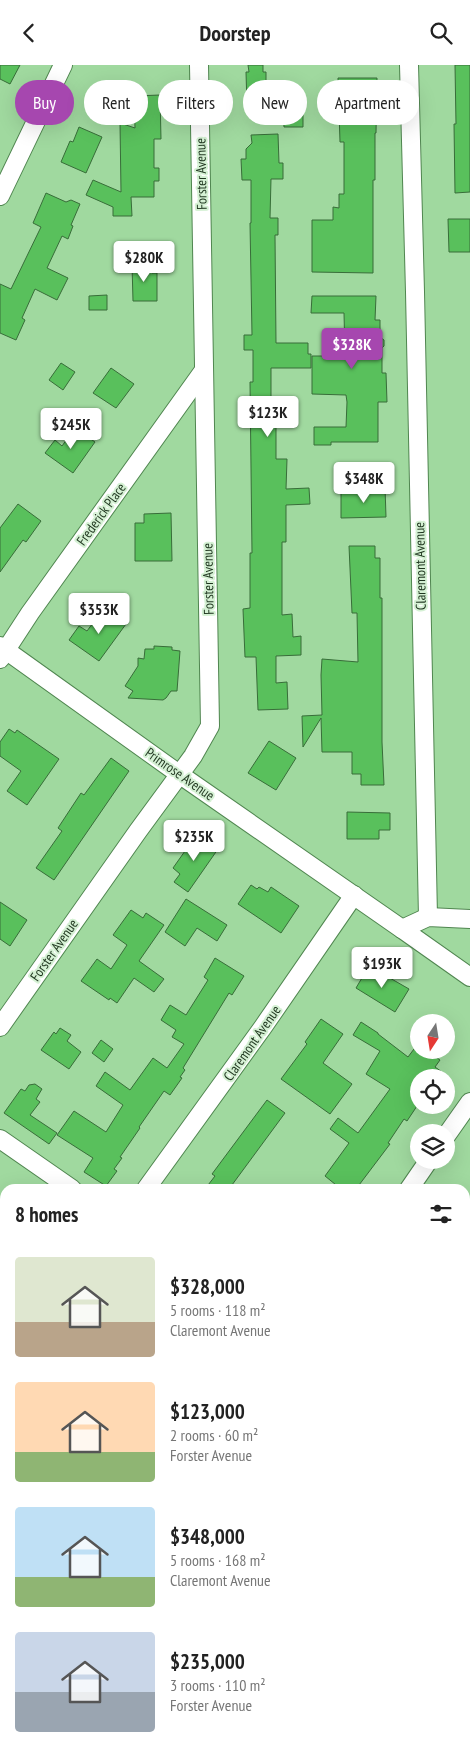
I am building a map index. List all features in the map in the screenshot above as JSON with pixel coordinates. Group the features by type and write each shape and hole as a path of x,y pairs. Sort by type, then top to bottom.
{"street":[{"path":"0,196 63,65"},
{"name":"Forster Avenue","path":"0,1027 193,756 210,725 199,65"},
{"name":"Claremont Avenue","path":"409,65 428,917"},
{"name":"Frederick Place","path":"2,652 204,370"},
{"name":"Primrose Avenue","path":"2,652 470,977"},
{"name":"Claremont Avenue","path":"150,1184 263,1027 354,895"},
{"path":"402,929 428,917 470,919"},
{"path":"454,1124 470,1101"},
{"path":"0,1139 65,1184"},
{"path":"412,1184 423,1169"}],"building":[{"path":"0,65 20,65 10,84 0,79"},
{"path":"248,65 263,65 263,72 266,72 266,80 246,80 246,72 249,72"},
{"path":"455,65 470,65 470,192 455,193 454,124 456,124"},
{"path":"338,78 377,78 377,80 338,80"},
{"path":"148,95 158,95 158,125 161,125 161,139 154,139 154,168 159,168 159,181 154,181 154,197 131,197 132,216 113,216 113,207 86,195 93,180 121,192 120,125 135,128 135,125 148,125"},
{"path":"284,125 303,125 303,127 284,127"},
{"path":"339,125 376,125 375,180 373,180 373,273 312,272 312,220 333,220 333,207 339,208 339,194 344,194 344,142 340,142"},
{"path":"79,127 102,137 86,173 61,162 70,141 73,142"},
{"path":"278,134 279,163 283,163 283,179 271,179 270,218 278,218 278,235 275,235 276,343 308,343 308,354 311,354 311,368 271,368 271,407 279,407 279,426 276,426 276,459 287,459 286,489 309,488 310,504 286,505 286,542 282,542 282,615 292,614 293,637 301,636 301,655 276,656 276,683 287,682 288,709 258,710 256,657 245,657 243,609 250,608 250,553 252,553 250,382 253,382 253,350 244,350 244,335 252,335 251,180 242,180 241,159 246,159 246,149 252,143 251,135"},
{"path":"46,193 66,202 71,200 80,204 71,225 73,226 68,239 62,236 47,268 68,278 57,300 35,289 22,318 25,320 16,340 0,333 0,284 11,289 41,227 33,223"},
{"path":"448,219 470,219 470,252 449,252"},
{"path":"152,263 152,273 157,273 157,301 133,301 132,264"},
{"path":"107,295 107,310 89,310 89,296"},
{"path":"312,296 376,296 375,320 380,320 380,337 384,340 382,348 382,373 386,373 387,402 378,402 378,442 331,442 331,445 314,445 314,427 346,427 347,402 346,395 312,394 312,356 345,356 344,313 311,313"},
{"path":"61,363 75,372 63,390 49,380"},
{"path":"111,368 134,384 116,408 93,393"},
{"path":"75,428 95,442 73,473 45,453 55,440 62,446"},
{"path":"367,487 385,487 386,517 341,518 341,493 367,493"},
{"path":"18,504 41,521 26,542 23,540 0,572 0,528"},
{"path":"171,513 172,561 135,561 135,523 144,523 144,514"},
{"path":"349,546 375,546 375,558 380,558 384,785 361,785 361,774 352,774 352,752 322,752 321,718 303,747 302,716 322,715 322,659 358,662 357,613 352,613"},
{"path":"104,608 126,624 99,661 69,640 79,626 87,631"},
{"path":"154,646 172,647 172,650 180,651 177,691 171,691 163,700 128,698 133,691 125,686 138,666 138,658 144,659 145,649 154,649"},
{"path":"9,729 15,733 17,730 59,759 27,805 7,791 21,771 0,756 0,742"},
{"path":"269,741 296,758 276,790 248,773"},
{"path":"111,758 129,771 54,880 36,868 62,831 58,828 81,793 84,795"},
{"path":"347,812 390,813 390,830 379,830 379,839 347,839"},
{"path":"197,834 218,849 188,892 174,882 180,874 173,868"},
{"path":"251,885 268,892 271,887 299,906 281,933 238,904"},
{"path":"186,899 227,925 217,941 197,928 185,946 165,932"},
{"path":"0,902 27,920 10,946 0,939"},
{"path":"131,910 143,918 146,913 164,925 139,961 164,979 154,992 134,978 117,1003 110,998 109,1000 81,981 97,959 111,969 127,945 113,935"},
{"path":"215,958 244,976 232,995 229,993 183,1068 185,1070 180,1077 182,1078 170,1095 164,1091 120,1157 122,1158 114,1169 117,1171 107,1184 103,1184 84,1172 93,1158 57,1135 74,1111 106,1132 123,1105 96,1086 105,1072 130,1090 153,1058 167,1068 184,1044 172,1037 176,1030 161,1020 170,1005 186,1015 208,980 204,977"},
{"path":"369,966 409,989 395,1012 356,988"},
{"path":"321,1019 343,1034 323,1063 352,1084 330,1114 281,1079 307,1044 305,1042"},
{"path":"361,1022 408,1057 410,1054 410,1059 440,1060 435,1067 438,1069 410,1069 410,1114 412,1114 407,1121 404,1119 388,1143 390,1144 360,1184 335,1184 325,1176 349,1143 330,1129 338,1118 358,1133 390,1089 366,1074 380,1051 353,1035"},
{"path":"60,1028 71,1035 67,1041 81,1052 69,1069 41,1050 54,1032 56,1034"},
{"path":"101,1040 113,1049 104,1062 92,1053"},
{"path":"35,1084 42,1089 36,1099 40,1102 30,1115 57,1133 49,1144 4,1113 21,1089 25,1091 29,1085"},
{"path":"267,1100 285,1113 233,1184 209,1184 215,1176 212,1174"}]}
